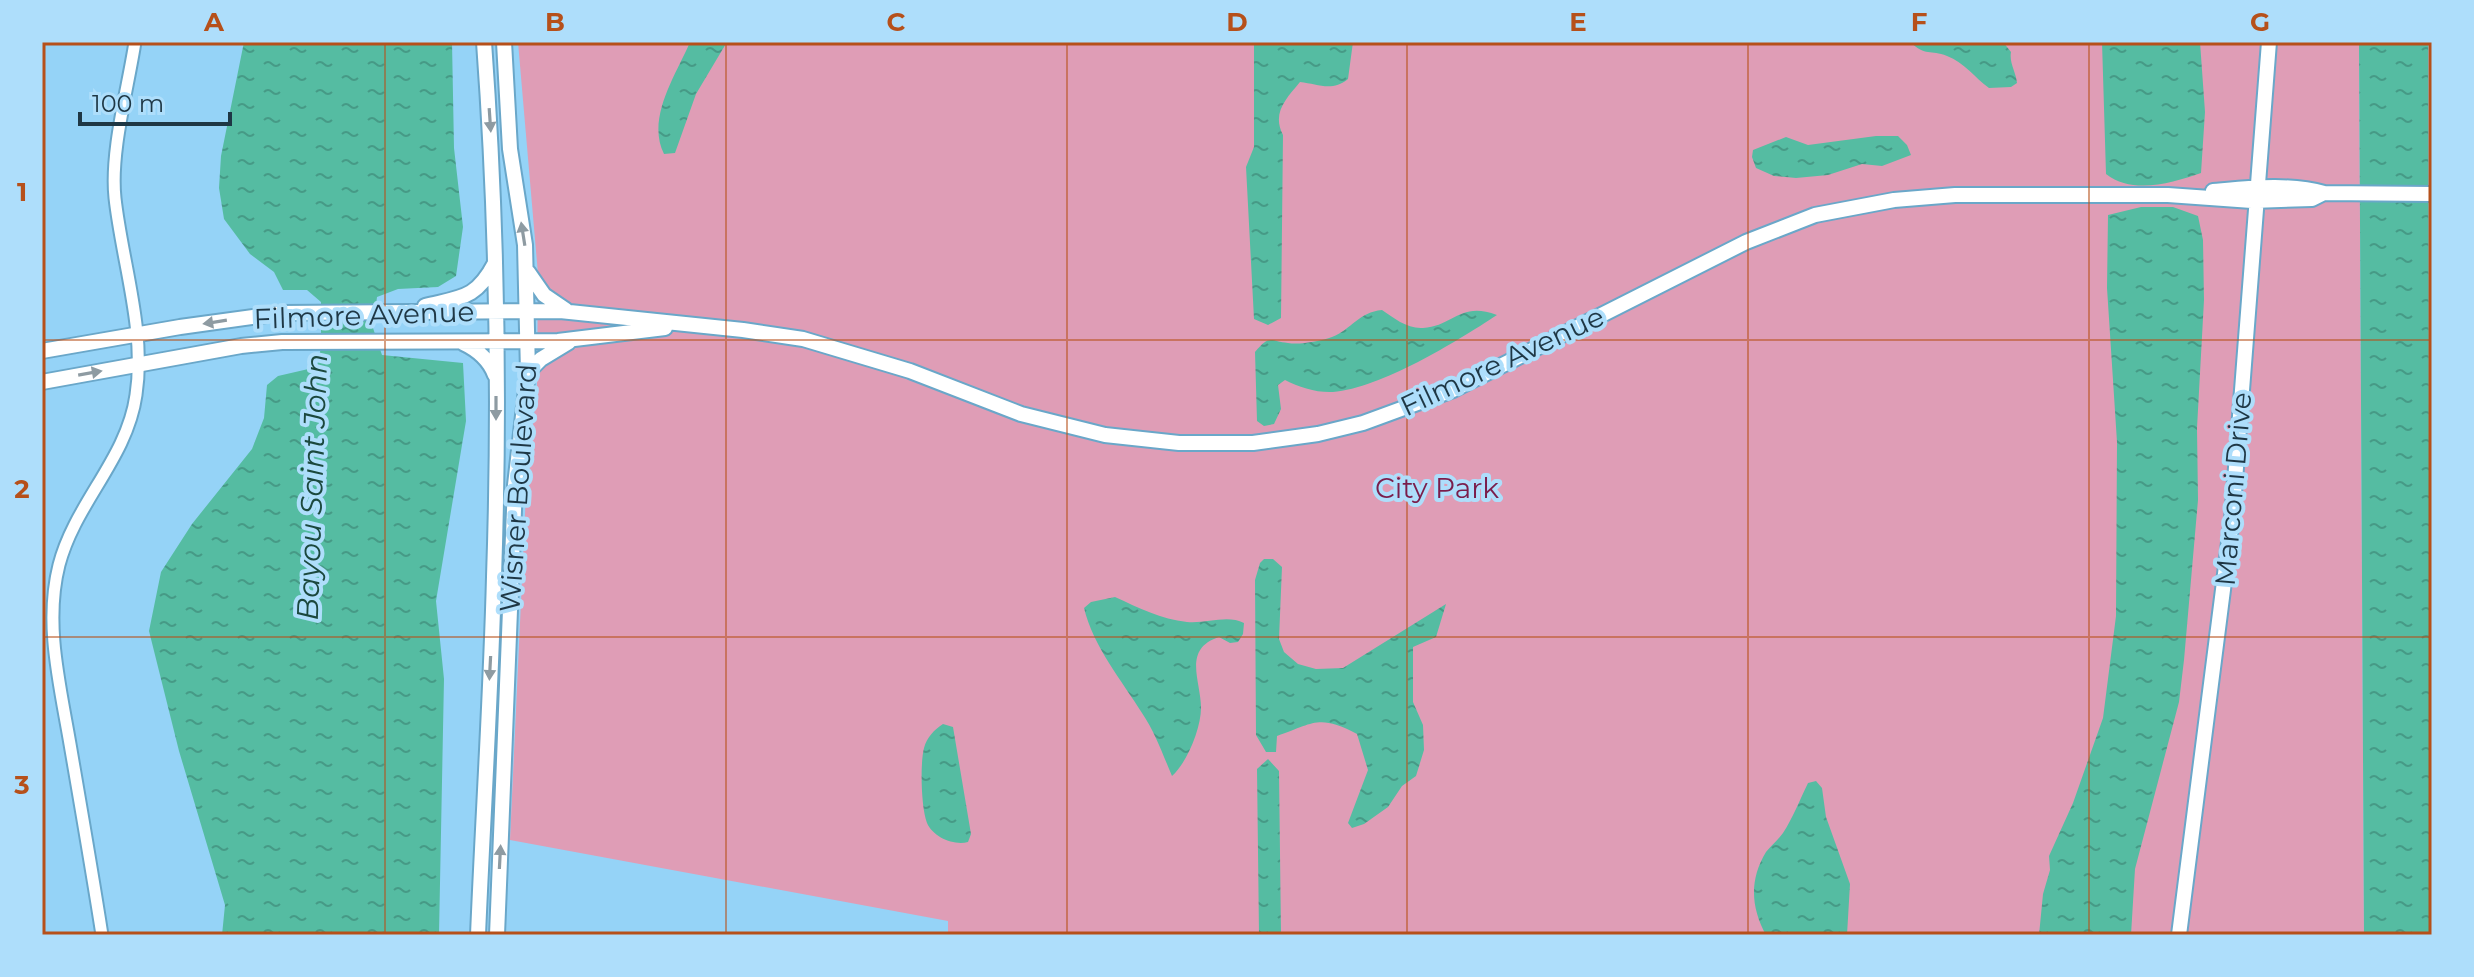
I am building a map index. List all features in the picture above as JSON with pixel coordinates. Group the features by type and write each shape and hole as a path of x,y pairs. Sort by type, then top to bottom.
{"street":[{"path":"102,935 56,661 52,609 60,562 71,530 117,454 137,394 137,335 114,179 135,42"},
{"name":"Wisner Boulevard","path":"478,935 494,576 496,377 495,263 484,42"},
{"name":"Wisner Boulevard","path":"497,935 515,485 528,372 527,270 510,149 504,42"},
{"name":"Marconi Drive","path":"2179,935 2232,519 2269,42"},
{"name":"Filmore Avenue","path":"42,351 255,316 320,312 569,312 743,330 825,344 910,371 1021,414 1105,435 1179,443 1253,443 1318,434 1363,423 1453,390 1732,248 1815,215 1894,200 1955,195 2259,194 2313,190 2348,194 2432,194"},
{"path":"402,312 469,294 486,279 495,263"},
{"path":"527,270 544,295 569,312"},
{"name":"Filmore Avenue","path":"42,382 241,346 319,340 558,341 689,326"},
{"path":"528,372 553,350 576,338"},
{"path":"459,342 477,350 492,367 496,377"}],"green space":[{"name":"City Park","path":"518,42 2359,42 2364,935 948,935 948,921 510,840 526,493 537,386 538,274"}],"water":[{"name":"Bayou Saint John","path":"244,42 452,42 454,148 463,227 456,276 438,287 398,289 377,297 373,328 382,355 463,363 466,421 436,601 444,679 439,935 222,935 225,905 179,751 149,631 161,572 192,524 252,449 264,418 267,385 278,376 317,367 321,347 321,302 307,290 283,290 274,272 250,254 224,219 219,188 221,156"},
{"path":"690,42 727,42 696,94 675,153 664,154 658,126 661,111"},
{"path":"1254,42 1353,42 1348,79 1331,86 1300,82 1280,113 1283,135 1281,318 1268,325 1254,319 1246,167 1254,147"},
{"path":"1910,42 2003,42 2011,52 2017,83 2011,87 1989,88 1953,59 1924,51"},
{"path":"2102,42 2200,42 2205,112 2201,173 2140,186 2106,174"},
{"path":"2359,42 2428,42 2430,935 2364,935"},
{"path":"1898,136 1911,155 1882,166 1862,164 1828,175 1796,178 1774,176 1756,168 1752,157 1753,150 1786,137 1808,145"},
{"path":"2141,207 2173,207 2198,216 2203,240 2198,500 2179,702 2135,869 2131,935 2039,935 2043,894 2050,870 2049,856 2073,803 2103,718 2116,616 2117,442 2107,288 2108,215"},
{"path":"1382,310 1417,328 1434,326 1466,312 1484,311 1497,315 1418,362 1352,389 1321,392 1285,380 1278,385 1281,409 1274,424 1264,426 1257,421 1255,352 1264,343 1270,340 1298,343 1327,338 1339,334 1361,317"},
{"path":"1264,559 1273,559 1282,567 1279,639 1284,652 1298,664 1316,669 1343,668 1446,604 1436,637 1413,647 1413,702 1423,725 1424,750 1416,776 1402,786 1388,807 1364,824 1352,828 1348,823 1368,770 1357,734 1325,722 1309,724 1277,736 1276,752 1266,752 1256,735 1255,580"},
{"path":"1115,597 1177,621 1231,619 1244,623 1238,642 1230,643 1219,637 1201,649 1196,667 1201,708 1199,725 1188,754 1172,776 1151,728 1109,663 1088,622 1084,608 1091,602"},
{"path":"943,724 953,727 971,834 968,842 957,843 939,836 930,828 925,816 922,786 924,748 931,734"},
{"path":"1268,759 1279,771 1281,935 1259,935 1257,769"},
{"path":"1816,781 1822,788 1826,817 1850,884 1847,935 1766,935 1755,904 1757,873 1766,852 1787,827 1808,783"}]}
